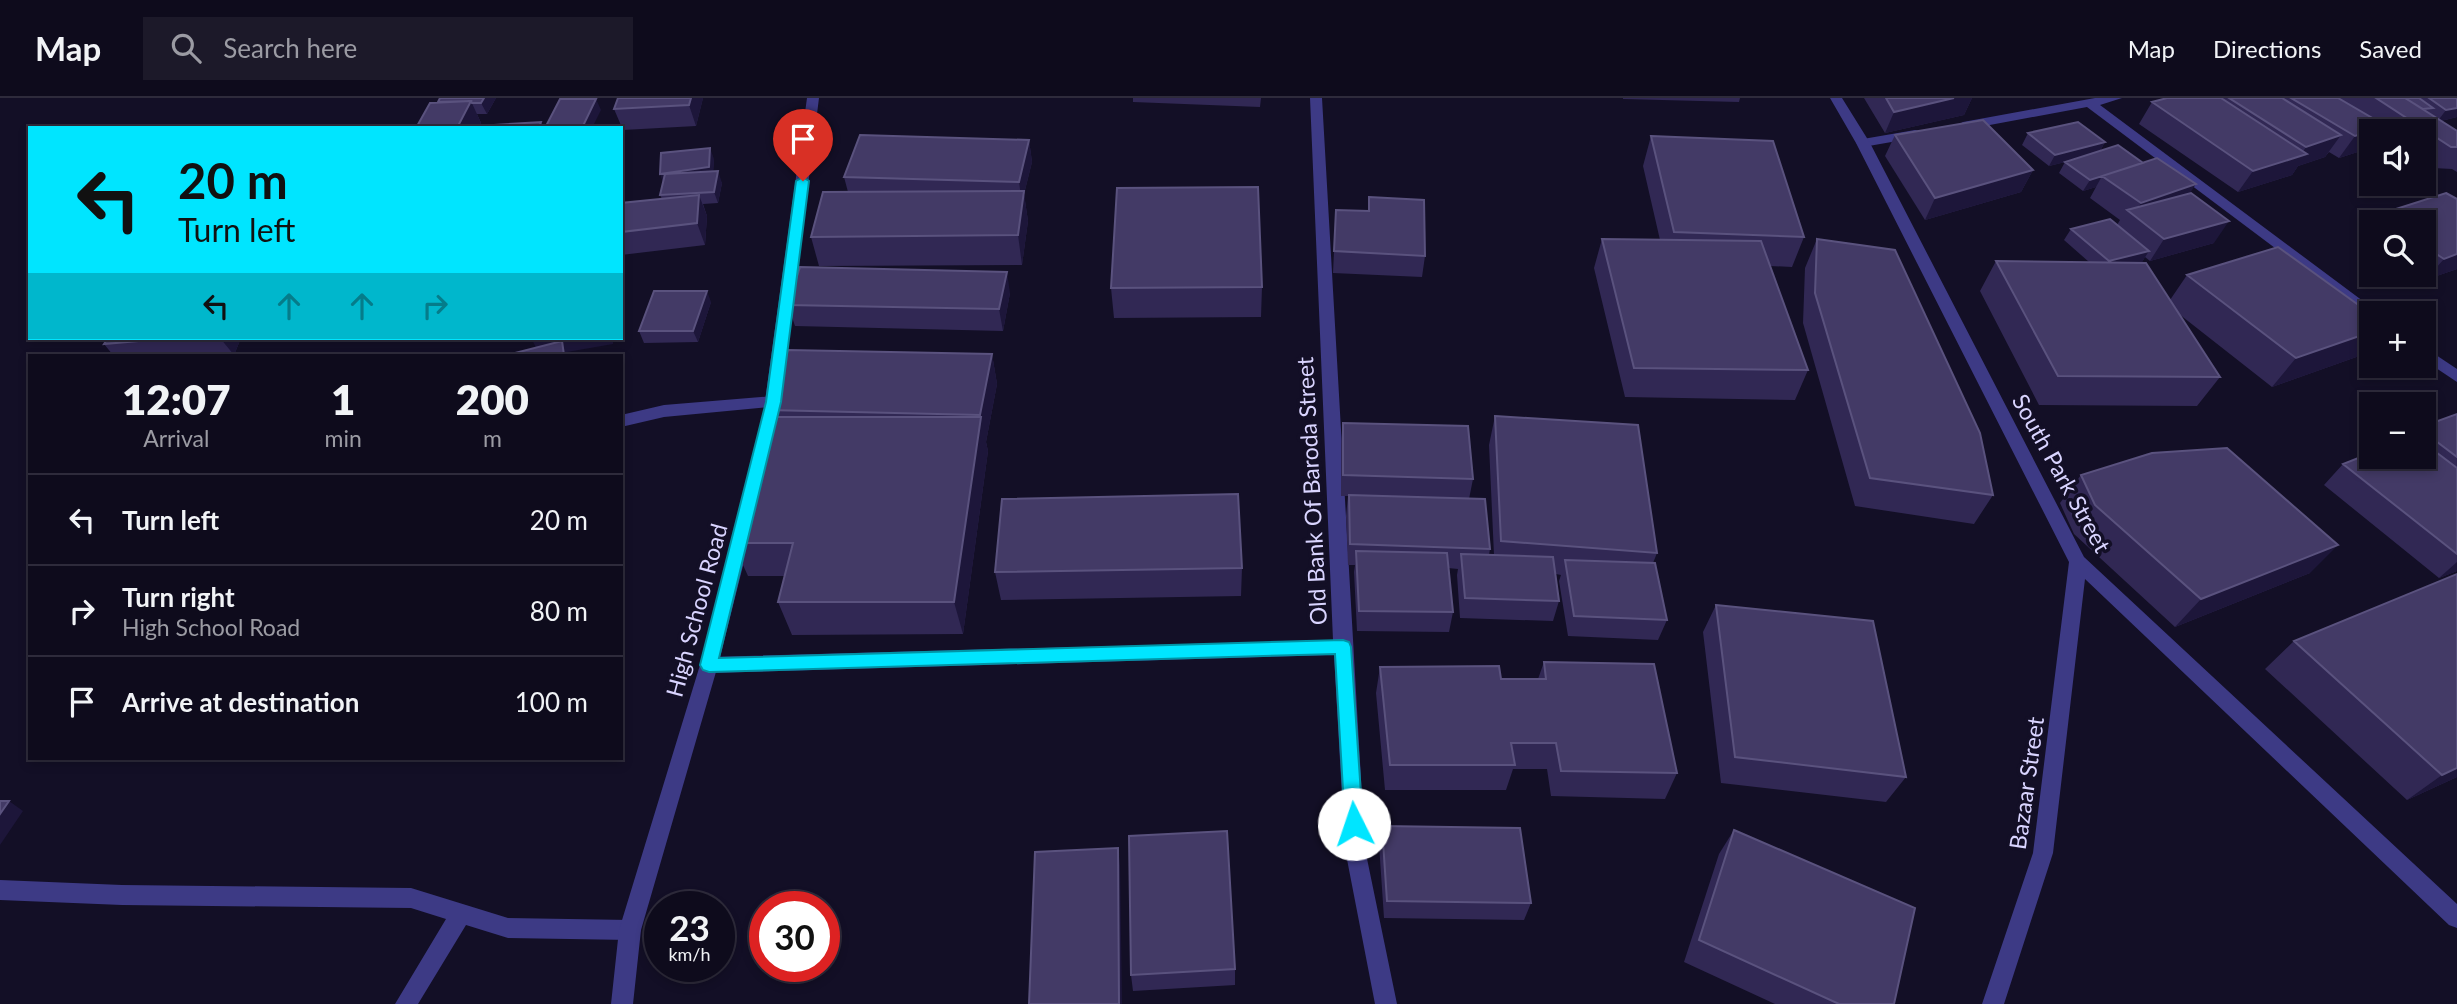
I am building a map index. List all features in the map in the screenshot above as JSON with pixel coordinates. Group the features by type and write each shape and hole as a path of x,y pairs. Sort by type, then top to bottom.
{"street":[{"path":"767,429 774,402 813,98"},
{"name":"Old Bank Of Baroda Street","path":"1316,98 1355,849 1386,1004"},
{"name":"South Park Street","path":"1836,98 1863,144 2078,562 2457,918"},
{"path":"1863,144 2116,98"},
{"path":"2091,104 2359,303"},
{"path":"2436,361 2457,377"},
{"path":"623,421 664,411 774,402"},
{"name":"High School Road","path":"622,1004 630,930 709,665 748,510"},
{"name":"Bazaar Street","path":"1993,1004 2043,853 2078,562"},
{"path":"709,665 1343,647"},
{"path":"0,890 122,895 411,898 508,928 630,930"},
{"path":"406,1004 461,913"}],"building":[{"path":"440,98 484,98 481,103 472,103 438,102"},
{"path":"618,98 691,98 689,105 614,109"},
{"path":"1886,98 1954,98 1894,112"},
{"path":"2167,98 2221,98 2307,154 2253,171 2152,102"},
{"path":"2229,98 2282,98 2341,135 2306,147"},
{"path":"2291,98 2338,98 2374,119 2359,119 2359,135 2355,136"},
{"path":"2376,98 2405,98 2457,131 2457,147 2451,147 2436,137 2436,119 2408,119"},
{"path":"2405,98 2419,98 2433,108 2423,109"},
{"path":"2429,98 2457,98 2457,108 2446,110"},
{"path":"560,99 596,99 583,126 546,126"},
{"path":"471,101 458,126 417,126 430,103"},
{"path":"1983,120 2033,170 1935,198 1895,135"},
{"path":"541,122 540,126 478,126"},
{"path":"2078,122 2105,142 2055,155 2028,133"},
{"path":"860,135 1029,140 1019,182 844,177"},
{"path":"1651,136 1773,141 1804,237 1674,232"},
{"path":"2118,145 2143,163 2090,180 2065,162"},
{"path":"710,148 709,167 660,174 661,153"},
{"path":"2157,158 2196,184 2141,203 2102,176"},
{"path":"718,171 714,192 660,195 665,174"},
{"path":"1258,187 1262,287 1111,288 1117,188"},
{"path":"1024,191 1018,235 811,237 823,192"},
{"path":"2191,193 2229,221 2164,239 2127,210"},
{"path":"2446,193 2457,199 2457,254 2444,259 2436,254 2436,210 2393,210"},
{"path":"699,195 697,223 623,232 623,203"},
{"path":"1369,197 1424,200 1425,256 1334,251 1336,210 1369,211"},
{"path":"2110,219 2149,251 2109,261 2071,229"},
{"path":"1602,239 1761,241 1808,370 1634,368"},
{"path":"1817,239 1895,250 1980,433 1993,495 1870,478 1815,293"},
{"path":"2278,247 2359,305 2359,336 2296,358 2187,275"},
{"path":"1996,261 2146,263 2220,377 2058,376"},
{"path":"800,267 1007,272 999,309 788,305"},
{"path":"654,291 707,291 693,331 639,331"},
{"path":"107,340 150,340 104,344"},
{"path":"562,341 564,354 511,354"},
{"path":"788,350 992,354 980,415 768,410"},
{"path":"2457,414 2457,457 2436,441 2436,422"},
{"path":"1495,416 1638,425 1657,553 1501,541"},
{"path":"770,417 981,417 954,602 778,602 793,543 733,543"},
{"path":"1343,423 1468,426 1473,479 1343,475"},
{"path":"2227,448 2338,545 2201,599 2095,505 2081,475 2152,453"},
{"path":"2436,452 2457,468 2457,554 2343,464 2359,458 2359,469 2436,469"},
{"path":"1238,494 1242,568 995,572 1002,499"},
{"path":"1349,495 1485,499 1490,549 1350,544"},
{"path":"1356,551 1447,553 1453,612 1359,611"},
{"path":"1461,554 1553,557 1559,601 1465,598"},
{"path":"1565,560 1655,563 1667,620 1574,616"},
{"path":"2457,574 2457,768 2442,775 2294,641"},
{"path":"1716,605 1873,621 1906,777 1735,757"},
{"path":"1544,662 1654,664 1677,773 1561,771 1556,743 1511,743 1515,765 1390,765 1380,667 1499,666 1501,679 1546,679"},
{"path":"0,801 9,801 0,814"},
{"path":"1382,826 1520,828 1531,903 1387,901"},
{"path":"1734,830 1915,908 1894,1004 1839,1004 1699,940"},
{"path":"1227,831 1235,969 1131,975 1129,836"},
{"path":"1118,848 1119,1004 1029,1004 1035,852"}],"route":[{"path":"803,181 774,402 709,665 1343,647 1354,824"}]}
